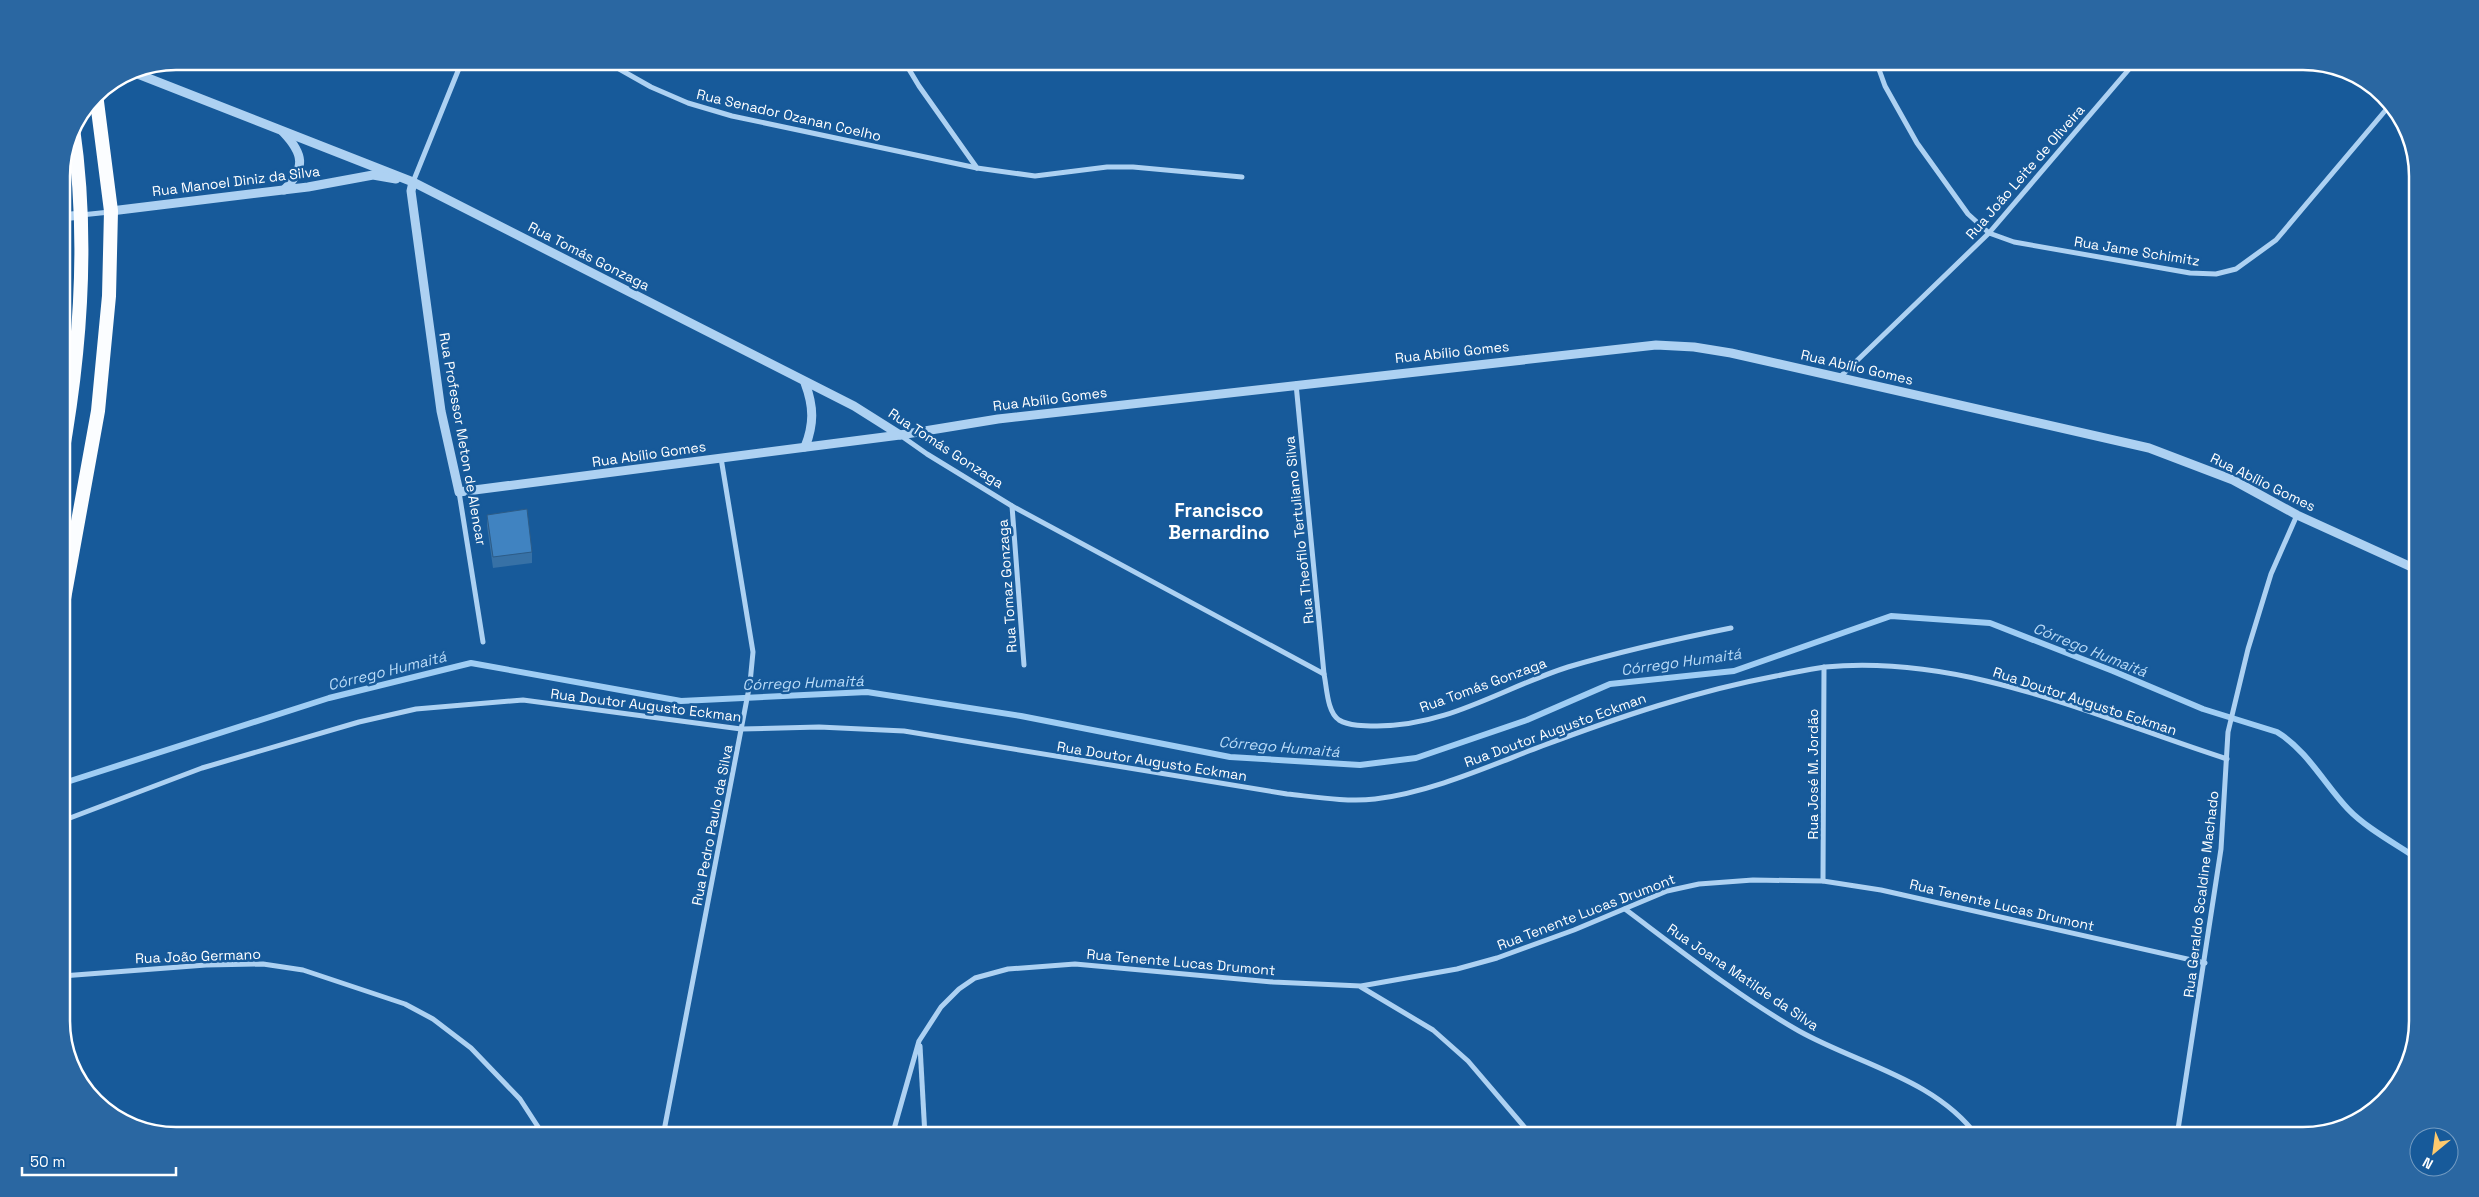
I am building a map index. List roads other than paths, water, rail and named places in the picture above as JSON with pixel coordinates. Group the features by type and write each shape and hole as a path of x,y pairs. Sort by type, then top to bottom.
{"highway":[{"path":"70,566 98,411 109,296 111,211 97,105"},
{"path":"70,408 78,356 81,215 75,146"}],"street":[{"path":"413,182 458,70"},
{"name":"Rua Senador Ozanan Coelho","path":"622,70 678,99 732,116 977,168 1035,176 1107,167 1133,167 1242,177"},
{"path":"909,70 924,94 977,168"},
{"path":"1879,70 1885,86 1917,143 1968,214 1989,233"},
{"name":"Rua João Leite de Oliveira","path":"1840,377 1989,233 2128,70"},
{"name":"Rua Tomás Gonzaga","path":"142,76 413,182 805,383 854,406 900,434 927,454 1012,506 1324,674 1331,707 1334,715 1340,720 1366,726 1417,724 1451,714 1565,668 1618,652 1731,628"},
{"name":"Rua Jame Schimitz","path":"1989,233 2014,242 2190,273 2216,274 2236,269 2276,240 2386,110"},
{"path":"281,130 298,149 300,157 299,169 294,180 284,190"},
{"name":"Rua Manoel Diniz da Silva","path":"70,216 284,190 373,175 413,182"},
{"name":"Rua Professor Meton de Alencar","path":"413,182 411,191 441,411 459,492 483,642"},
{"name":"Rua Abílio Gomes","path":"459,492 805,447 998,419 1656,344 1694,347 1840,377 2149,448 2233,480 2297,515 2409,566"},
{"path":"805,383 810,396 813,420 805,447"},
{"name":"Rua Theofilo Tertuliano Silva","path":"1296,384 1324,674"},
{"name":"Rua Pedro Paulo da Silva","path":"665,1127 746,709 753,652 721,458"},
{"name":"Rua Tomaz Gonzaga","path":"1012,506 1024,665"},
{"name":"Rua Geraldo Scaldine Machado","path":"2178,1127 2205,963 2221,849 2228,732 2232,710 2248,649 2272,574 2297,515"},
{"name":"Rua Doutor Augusto Eckman","path":"70,818 202,768 359,722 416,709 523,700 741,729 819,727 904,731 1287,794 1335,799 1374,799 1420,790 1627,714 1752,681 1824,667 1883,666 1977,678 2035,694 2227,759"},
{"name":"Rua José M. Jordão","path":"1824,667 1824,881"},
{"name":"Rua Tenente Lucas Drumont","path":"895,1127 920,1041 941,1007 959,989 975,978 1008,969 1074,964 1273,982 1361,986 1457,969 1497,958 1574,930 1667,891 1699,884 1753,880 1824,881 1932,901 2205,963"},
{"name":"Rua Joana Matilde da Silva","path":"1624,909 1708,971 1798,1030 1916,1085 1944,1102 1970,1127"},
{"name":"Rua João Germano","path":"70,975 215,965 263,964 304,970 405,1004 433,1019 472,1048 520,1099 538,1127"},
{"path":"1361,986 1433,1030 1468,1062 1524,1127"},
{"path":"920,1041 925,1127"}],"waterway":[{"name":"Córrego Humaitá","path":"70,781 329,698 471,663 681,701 867,692 1021,716 1230,757 1360,765 1416,758 1527,720 1610,684 1734,671 1891,616 1990,623 2113,671 2203,709 2277,732 2298,748 2355,816 2409,853"}],"district":[{"name":"Francisco Bernardino","path":"1219,521"}]}
